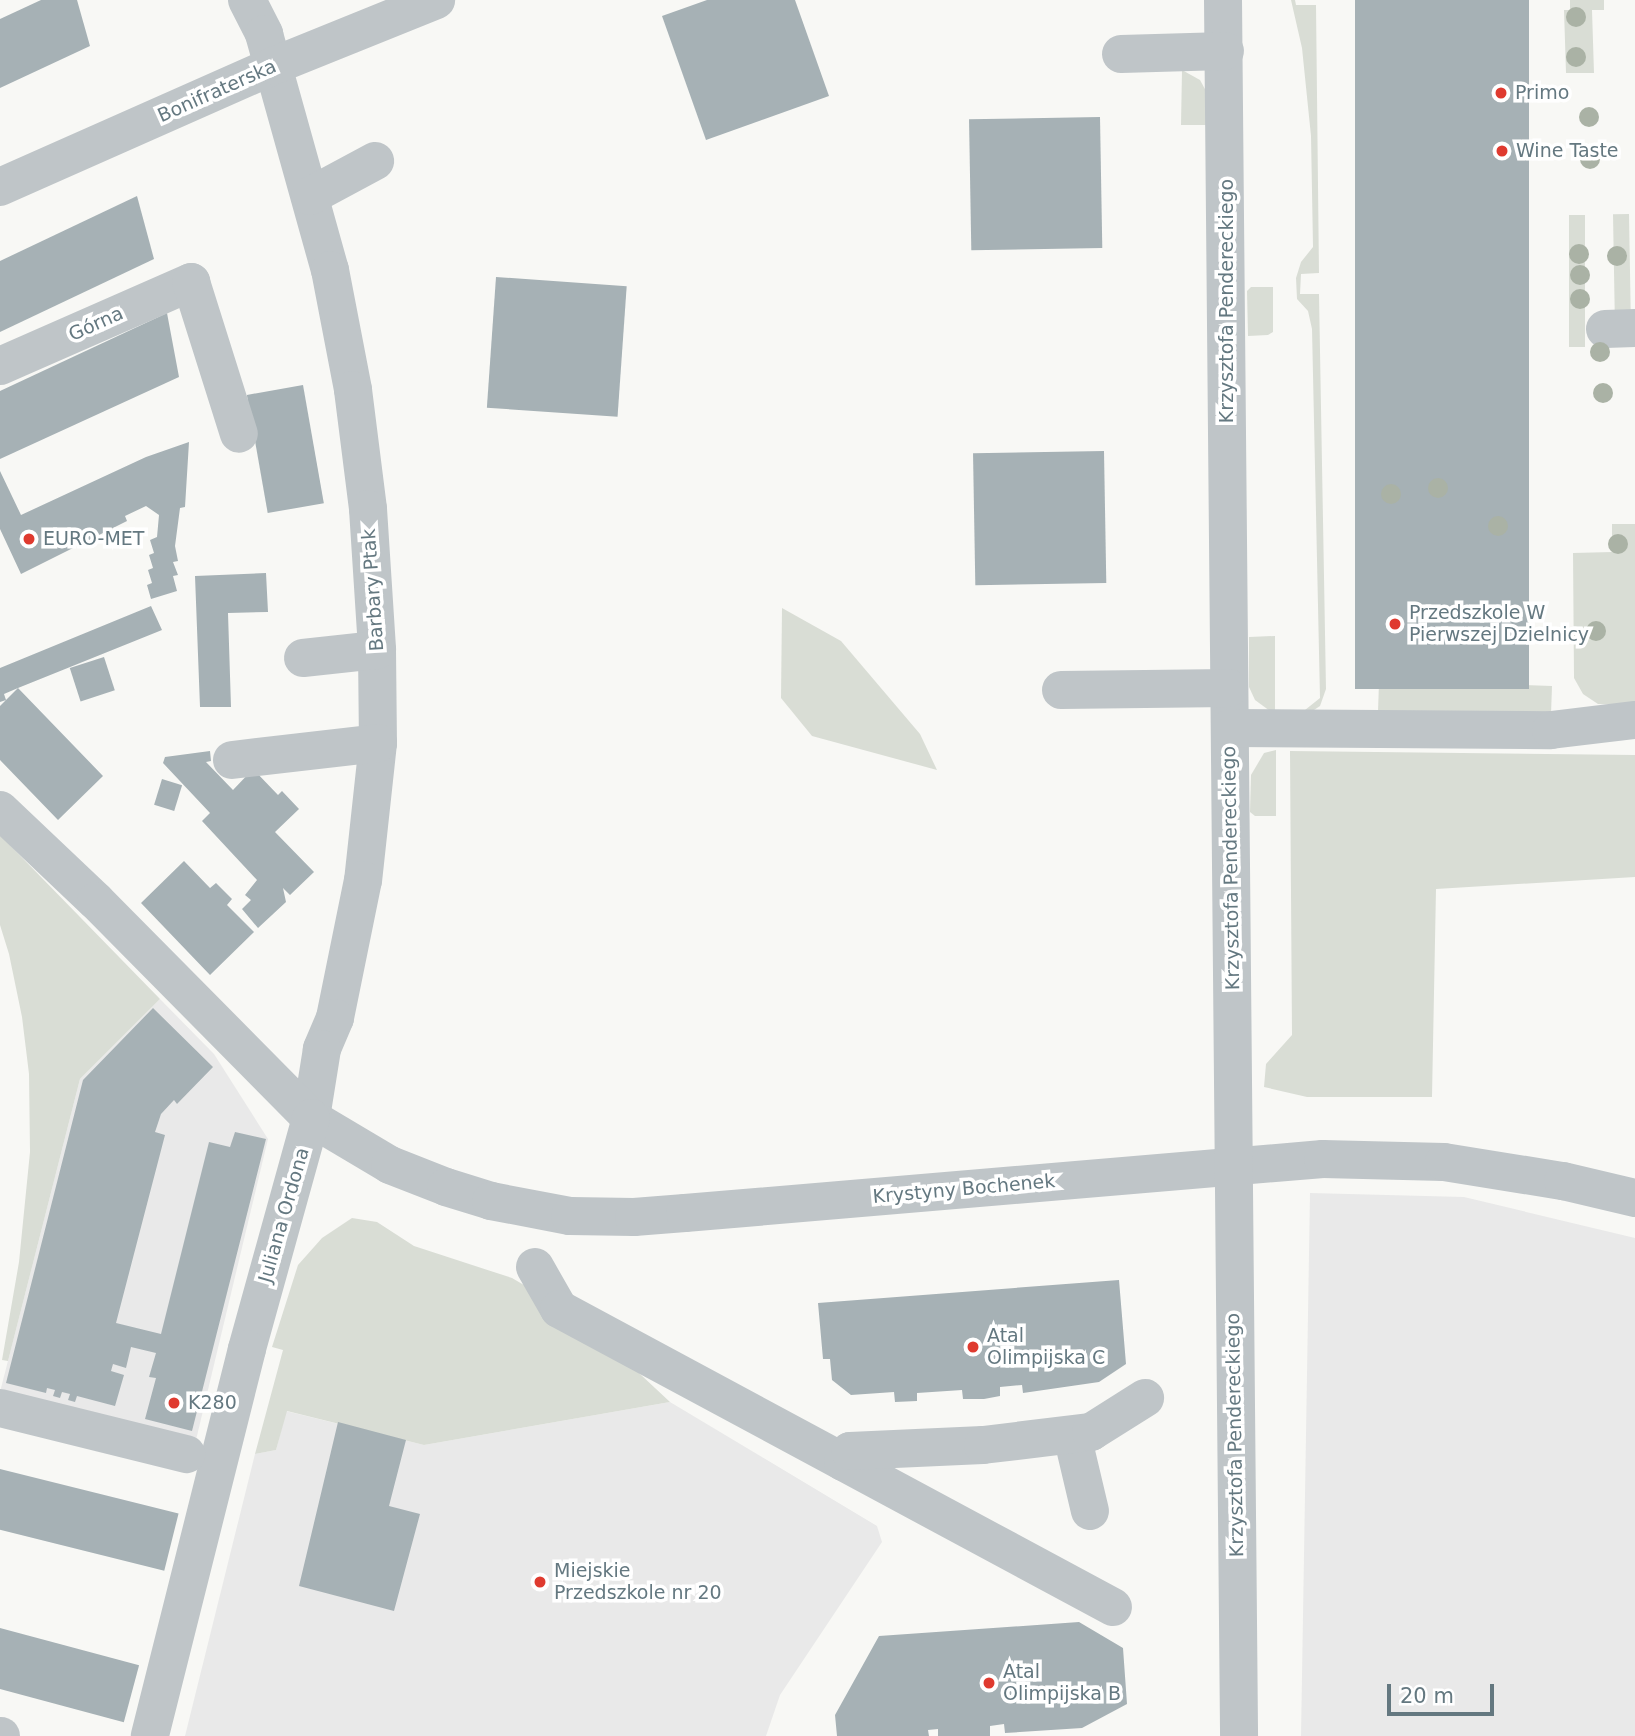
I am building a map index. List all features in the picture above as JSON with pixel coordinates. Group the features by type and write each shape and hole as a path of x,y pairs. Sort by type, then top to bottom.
{"street":[{"name":"Barbary Ptak","path":"247,0 264,34 330,270 353,390 368,509 377,650 378,743 363,880 335,1018 322,1049 311,1118"},
{"name":"Bonifraterska","path":"0,187 273,66 436,0"},
{"name":"Krzysztofa Pendereckiego","path":"1223,0 1233,1165 1230,1736"},
{"path":"1121,54 1225,51"},
{"path":"310,196 375,162"},
{"name":"Górna","path":"0,366 191,282 239,434"},
{"path":"303,658 377,650"},
{"path":"1061,690 1229,688"},
{"path":"1230,728 1551,730 1635,720"},
{"path":"232,761 378,743"},
{"path":"0,810 96,901 311,1118"},
{"name":"Krystyny Bochenek","path":"311,1118 390,1165 446,1187 491,1201 570,1216 672,1214 1323,1159 1444,1162 1563,1181 1635,1198"},
{"name":"Juliana Ordona","path":"150,1736 247,1349 311,1118"},
{"path":"535,1267 559,1309 1112,1607"},
{"path":"843,1462 850,1451 984,1445 1091,1432 1144,1398"},
{"path":"0,1408 186,1454"},
{"path":"1072,1435 1090,1511"}],"shaded area":[{"path":"1291,0 1295,0 1296,5 1316,5 1319,273 1301,274 1300,294 1319,294 1326,689 1320,706 1314,710 1305,710 1320,698 1312,329 1308,311 1297,299 1296,278 1301,262 1313,247 1311,136 1302,48"},
{"path":"1570,0 1604,0 1604,10 1592,10 1594,73 1566,73 1564,10 1570,10"},
{"path":"1182,70 1200,80 1206,91 1207,125 1181,125"},
{"path":"1613,214 1629,214 1631,311 1615,311"},
{"path":"1569,215 1585,215 1585,347 1569,347"},
{"path":"1251,287 1273,287 1273,332 1268,335 1248,336 1247,291"},
{"path":"1612,524 1635,524 1635,705 1598,704 1583,694 1574,678 1573,553 1612,552"},
{"path":"782,608 841,641 920,734 937,770 812,736 781,698"},
{"path":"1275,636 1275,711 1270,711 1255,700 1249,687 1249,637"},
{"path":"1379,680 1552,686 1551,719 1378,713"},
{"path":"1276,750 1276,816 1255,816 1250,812 1251,775 1264,753"},
{"path":"1290,751 1635,755 1635,877 1436,889 1432,1097 1307,1097 1264,1087 1266,1064 1292,1035"},
{"path":"0,835 160,999 80,1079 8,1361 2,1360 19,1262 30,1152 29,1074 22,1017 0,925"},
{"path":"160,999 214,1054 268,1139 196,1440 0,1392 80,1079"},
{"path":"1310,1193 1464,1197 1635,1238 1635,1736 1301,1736"},
{"path":"352,1218 377,1222 414,1246 512,1278 580,1318 670,1402 424,1445 287,1411 276,1450 255,1454 283,1350 272,1347 298,1265 322,1238"},
{"name":"Miejskie Przedszkole nr 20","path":"670,1402 877,1526 882,1542 780,1695 766,1736 185,1736 255,1454 276,1450 286,1411 424,1445"}],"building":[{"path":"41,0 77,0 90,46 0,88 0,19"},
{"path":"707,0 795,0 829,96 706,140 662,16"},
{"path":"1355,0 1529,0 1529,689 1355,689"},
{"path":"1100,117 1102,248 971,250 969,119"},
{"path":"137,196 154,259 0,332 0,261"},
{"path":"496,277 627,286 618,417 487,408"},
{"path":"167,313 179,377 0,459 0,391"},
{"path":"303,385 324,503 268,513 247,395"},
{"path":"189,442 185,507 180,508 175,546 178,561 173,562 178,575 173,576 177,591 151,599 147,585 152,583 148,570 153,568 149,555 154,553 150,540 157,537 159,515 146,506 125,516 127,521 21,574 0,529 0,471 21,515 146,457"},
{"path":"1104,451 1106,583 975,585 973,453"},
{"path":"266,573 268,612 228,613 231,707 200,707 195,576"},
{"path":"151,606 162,630 4,694 6,700 0,702 0,668"},
{"path":"104,657 115,690 81,701 70,668"},
{"path":"18,688 103,776 58,820 0,760 0,706"},
{"path":"210,751 211,761 206,762 233,790 253,769 278,795 282,791 299,809 275,832 314,872 290,895 283,888 286,902 258,928 242,909 251,900 245,895 257,880 202,821 210,813 163,763 165,757"},
{"path":"162,779 182,785 174,811 154,805"},
{"path":"184,861 210,888 216,883 232,899 227,905 254,932 210,975 141,903"},
{"path":"153,1008 213,1067 177,1104 174,1100 161,1114 155,1132 165,1135 116,1323 161,1334 209,1142 230,1147 235,1132 266,1139 192,1431 145,1419 156,1378 149,1377 156,1353 131,1347 126,1368 113,1364 111,1371 124,1375 115,1406 77,1396 75,1402 68,1400 70,1394 62,1392 60,1398 53,1396 55,1390 47,1388 46,1393 6,1383 83,1080"},
{"name":"Atal Olimpijska C","path":"1119,1280 1126,1364 1099,1382 1023,1393 1022,1385 1000,1387 1000,1396 984,1399 963,1399 962,1390 917,1393 917,1401 895,1402 894,1392 851,1395 832,1380 830,1359 823,1359 818,1303"},
{"path":"338,1422 406,1440 389,1506 420,1514 394,1611 299,1586"},
{"path":"0,1469 179,1514 164,1571 0,1530"},
{"name":"Atal Olimpijska B","path":"1079,1622 1123,1648 1127,1704 1082,1728 1005,1733 1004,1724 990,1726 990,1736 938,1736 938,1729 928,1730 929,1736 837,1736 835,1715 879,1636"},
{"path":"0,1628 139,1665 124,1722 0,1689"}],"place":[{"name":"Primo","path":"1501,93"},
{"name":"Wine Taste","path":"1502,151"},
{"name":"EURO-MET","path":"29,539"},
{"name":"Przedszkole W Pierwszej Dzielnicy","path":"1395,624"},
{"name":"Atal Olimpijska C","path":"973,1347"},
{"name":"K280","path":"174,1403"},
{"name":"Miejskie Przedszkole nr 20","path":"540,1582"},
{"name":"Atal Olimpijska B","path":"989,1683"}]}
